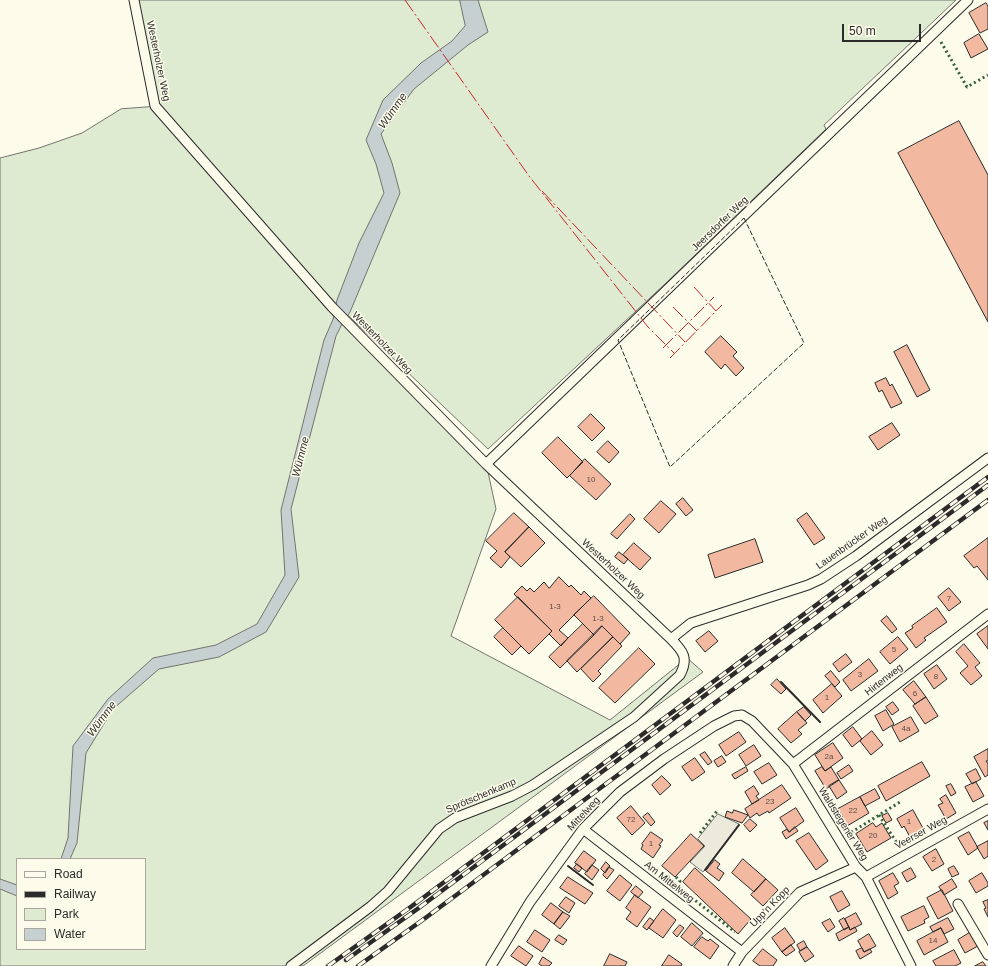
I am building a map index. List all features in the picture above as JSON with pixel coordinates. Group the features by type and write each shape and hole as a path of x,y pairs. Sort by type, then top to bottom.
{"street":[{"name":"Westerholzer Weg","path":"134,0 155,106 332,307 364,341 486,464 671,639 682,650 684,656"},
{"name":"Jeersdorfer Weg","path":"486,464 968,0"},
{"name":"Lauenbrücker Weg","path":"671,639 691,623 808,585 820,579 856,556 988,458"},
{"name":"Hirtenweg","path":"793,764 988,614"},
{"name":"Sprötschenkamp","path":"291,966 370,907 388,891 432,837 447,823 455,818 512,796 533,785 634,717 680,675 683,669 684,656"},
{"name":"Waldstegener Weg","path":"734,716 742,715 752,721 793,764 856,867 866,877 911,966"},
{"name":"Mittelweg","path":"491,966 530,902 583,829 620,792 664,759 714,726 734,716"},
{"name":"Veerser Weg","path":"866,877 988,809"},
{"name":"Am Mittelweg","path":"583,829 742,952"},
{"name":"Upp'n Kopp","path":"733,966 742,952 800,892 856,867"},
{"path":"958,904 988,955"}],"green space":[{"path":"139,0 956,0 824,125 826,129 666,283 488,449 333,301 157,105"},
{"path":"150,107 154,109 334,317 333,319 340,327 342,324 488,472 496,509 451,636 610,720 687,658 703,672 303,966 0,966 0,158 39,148 82,133 121,109"}],"shaded area":[{"path":"718,814 739,824 703,872 690,862 705,846 698,839"}],"water":[{"name":"Wümme","path":"460,0 478,0 488,32 468,45 414,89 381,134 392,163 400,193 350,312 336,336 291,509 299,577 266,632 219,657 159,669 113,709 86,753 77,843 70,858 61,858 68,838 73,746 108,699 153,658 216,645 257,624 285,575 281,510 324,340 334,317 337,300 359,243 384,193 376,164 366,140 383,100 421,63 452,41 465,26"},
{"path":"0,879 16,885 16,896 0,889"}],"building":[{"path":"986,3 988,6 988,29 980,33 969,13"},
{"path":"979,34 988,49 971,58 964,43"},
{"path":"959,121 988,175 988,322 898,153"},
{"path":"721,336 737,352 733,356 744,368 736,376 725,364 721,369 705,352"},
{"path":"907,345 930,390 917,397 894,352"},
{"path":"886,378 890,386 892,384 902,403 891,408 882,390 879,392 875,383"},
{"path":"591,414 605,428 592,441 578,427"},
{"path":"892,423 900,435 878,450 869,437"},
{"path":"558,437 583,462 567,478 542,453"},
{"path":"608,441 619,452 609,463 597,452"},
{"path":"585,459 611,484 596,500 570,476"},
{"path":"683,498 693,510 686,516 676,504"},
{"path":"661,501 676,514 659,533 644,519"},
{"path":"514,513 529,527 505,552 510,557 501,568 490,558 497,551 486,541"},
{"path":"807,513 825,538 814,545 797,520"},
{"path":"630,514 635,519 617,539 611,534"},
{"path":"529,527 545,543 521,567 505,552"},
{"path":"988,538 988,580 977,566 974,568 964,556"},
{"path":"755,539 763,562 715,578 708,555"},
{"path":"634,543 651,558 640,570 623,555"},
{"path":"619,552 628,559 624,564 615,557"},
{"path":"559,577 569,587 571,585 581,595 584,591 591,598 559,630 568,638 561,646 549,634 552,631 514,594 522,586 527,591 530,588 534,592 544,582 549,588"},
{"path":"949,588 961,602 949,611 938,597"},
{"path":"594,596 630,633 620,644 602,626 594,635 574,615"},
{"path":"518,597 552,631 529,654 495,620"},
{"path":"937,608 947,622 924,638 926,640 916,648 905,633 913,628 912,626"},
{"path":"887,616 897,629 892,633 881,621"},
{"path":"583,624 594,635 560,668 549,657"},
{"path":"602,626 613,637 577,672 567,661"},
{"path":"988,626 988,649 977,634"},
{"path":"503,628 521,646 512,655 494,637"},
{"path":"709,631 718,641 705,652 696,641"},
{"path":"613,637 622,646 598,671 601,674 593,682 581,669"},
{"path":"898,637 908,649 890,664 880,652"},
{"path":"964,644 980,663 975,667 982,676 971,685 960,673 968,666 956,652"},
{"path":"639,648 655,664 615,703 599,688"},
{"path":"846,654 852,662 839,672 833,664"},
{"path":"869,659 878,671 851,691 843,680"},
{"path":"937,665 947,679 934,689 924,674"},
{"path":"831,671 840,682 835,687 825,676"},
{"path":"777,679 786,689 781,694 771,685"},
{"path":"914,681 926,697 915,704 903,690"},
{"path":"832,684 842,696 823,713 813,700"},
{"path":"926,697 938,716 925,724 913,706"},
{"path":"893,702 899,710 892,715 886,707"},
{"path":"804,707 811,715 805,721 797,712"},
{"path":"886,710 894,724 883,731 875,716"},
{"path":"797,712 807,723 798,730 802,734 791,743 778,729"},
{"path":"911,717 919,731 900,742 892,727"},
{"path":"853,727 862,739 852,747 843,735"},
{"path":"872,731 883,745 871,755 860,741"},
{"path":"739,732 746,742 726,756 719,745"},
{"path":"833,743 843,758 825,771 815,755"},
{"path":"754,745 761,756 746,766 739,755"},
{"path":"988,749 988,761 986,761 988,764 988,775 985,777 974,757"},
{"path":"705,752 712,762 708,765 700,755"},
{"path":"722,756 726,762 718,767 714,761"},
{"path":"695,758 705,772 692,781 682,767"},
{"path":"922,762 930,776 886,801 878,786"},
{"path":"769,763 777,775 762,784 754,772"},
{"path":"849,765 853,771 841,779 837,773"},
{"path":"746,767 748,771 735,779 732,775"},
{"path":"822,767 825,771 831,767 839,780 826,789 815,771"},
{"path":"976,769 981,779 972,784 966,774"},
{"path":"662,776 671,785 660,795 652,785"},
{"path":"839,780 847,792 837,799 829,786"},
{"path":"976,782 984,796 973,802 965,787"},
{"path":"951,784 956,793 951,796 946,786"},
{"path":"782,785 791,798 769,813 768,811 759,816 757,813 750,818 745,809"},
{"path":"754,786 759,794 756,796 759,800 752,804 745,792"},
{"path":"875,789 880,798 865,806 860,797"},
{"path":"946,795 956,813 946,819 938,805 943,803 940,799"},
{"path":"860,797 869,813 847,826 838,809"},
{"path":"631,806 645,823 632,835 617,818"},
{"path":"796,808 804,821 789,832 780,818"},
{"path":"734,810 748,815 742,823 725,817 727,811 732,813"},
{"path":"913,810 924,830 910,837 904,826 902,828 897,819"},
{"path":"648,813 655,822 651,826 643,817"},
{"path":"888,813 892,820 886,823 882,816"},
{"path":"750,819 757,825 750,832 744,825"},
{"path":"988,821 988,830 984,823"},
{"path":"873,823 876,827 882,823 891,838 867,852 856,834"},
{"path":"795,827 798,831 786,839 782,832 787,829 789,832"},
{"path":"651,832 663,840 653,858 641,849 642,844"},
{"path":"969,832 978,848 968,855 958,838"},
{"path":"809,833 828,861 816,870 796,841"},
{"path":"691,834 704,846 675,877 662,866"},
{"path":"988,841 988,856 984,859 977,847"},
{"path":"936,849 944,864 932,871 923,857"},
{"path":"584,851 596,860 587,872 575,863"},
{"path":"743,859 766,879 754,892 732,873"},
{"path":"715,860 720,864 717,868 724,873 719,881 706,871"},
{"path":"606,862 610,866 605,873 601,869"},
{"path":"577,864 582,868 579,872 574,868"},
{"path":"592,865 599,870 592,880 585,874"},
{"path":"954,866 959,874 952,877 948,869"},
{"path":"609,867 614,870 607,879 603,875"},
{"path":"695,868 751,919 738,934 683,882"},
{"path":"911,868 916,877 907,882 902,873"},
{"path":"893,873 899,883 894,886 898,893 888,899 879,881"},
{"path":"982,873 988,883 988,886 976,893 969,881"},
{"path":"620,875 632,885 620,901 607,891"},
{"path":"568,877 593,893 585,904 560,888"},
{"path":"766,879 778,890 763,906 751,895"},
{"path":"952,879 957,887 944,895 939,887"},
{"path":"636,886 643,892 638,898 631,892"},
{"path":"942,890 953,911 938,919 927,898"},
{"path":"842,891 850,905 838,912 830,897"},
{"path":"635,895 651,907 637,927 626,919 631,912 626,908"},
{"path":"566,897 575,903 569,913 559,906"},
{"path":"988,900 988,917 984,909 986,908 983,902"},
{"path":"551,903 563,912 554,924 542,915"},
{"path":"924,906 929,917 924,920 925,923 908,931 901,917"},
{"path":"663,909 676,920 663,938 649,928"},
{"path":"563,912 570,916 560,929 554,924"},
{"path":"856,913 862,924 850,930 845,919"},
{"path":"650,918 654,921 647,930 643,927"},
{"path":"844,918 849,927 844,930 839,921"},
{"path":"948,918 954,929 944,934 941,928 933,932 930,927"},
{"path":"830,919 835,927 828,932 822,923"},
{"path":"692,923 703,933 692,946 681,937"},
{"path":"680,925 684,928 677,937 673,933"},
{"path":"849,927 850,930 855,927 857,931 839,941 836,934"},
{"path":"785,928 795,942 782,952 772,938"},
{"path":"941,928 948,942 924,955 917,941"},
{"path":"535,930 550,940 542,952 527,942"},
{"path":"971,932 978,946 965,953 958,940"},
{"path":"869,934 876,946 864,952 858,941"},
{"path":"559,935 567,940 563,945 555,940"},
{"path":"702,937 708,941 710,939 719,946 710,959 694,947"},
{"path":"804,941 807,947 800,951 797,945"},
{"path":"791,945 795,950 786,956 782,952"},
{"path":"519,946 533,956 526,966 511,956"},
{"path":"807,947 814,956 805,962 799,952"},
{"path":"862,948 864,952 870,949 872,952 860,959 856,951"},
{"path":"763,949 777,960 773,966 760,966 753,961"},
{"path":"954,950 961,963 955,966 936,966 933,961"},
{"path":"610,954 627,962 625,966 604,966"},
{"path":"669,955 682,964 681,966 662,966"},
{"path":"543,957 552,963 549,966 542,966 539,964"},
{"path":"983,962 986,966 975,966"}],"railway":[{"path":"328,966 412,906 988,477"},
{"path":"346,960 416,910 988,485"},
{"path":"358,966 424,919 988,500"}],"hedge":[{"path":"941,42 967,87 988,75"},
{"path":"847,835 900,802"},
{"path":"700,833 717,811"},
{"path":"879,815 898,845"},
{"path":"676,877 680,881 677,886 735,932"}],"fence":[{"path":"744,218 804,343 670,467 618,340 744,218"}],"wall":[{"path":"781,682 820,722"},
{"path":"705,870 739,825"},
{"path":"568,866 593,885"}],"power":[{"path":"405,0 529,176 648,327 674,353"},
{"path":"542,191 685,342"},
{"path":"694,287 716,311"},
{"path":"663,348 714,297"},
{"path":"670,358 722,305"},
{"path":"673,307 697,331"}]}
